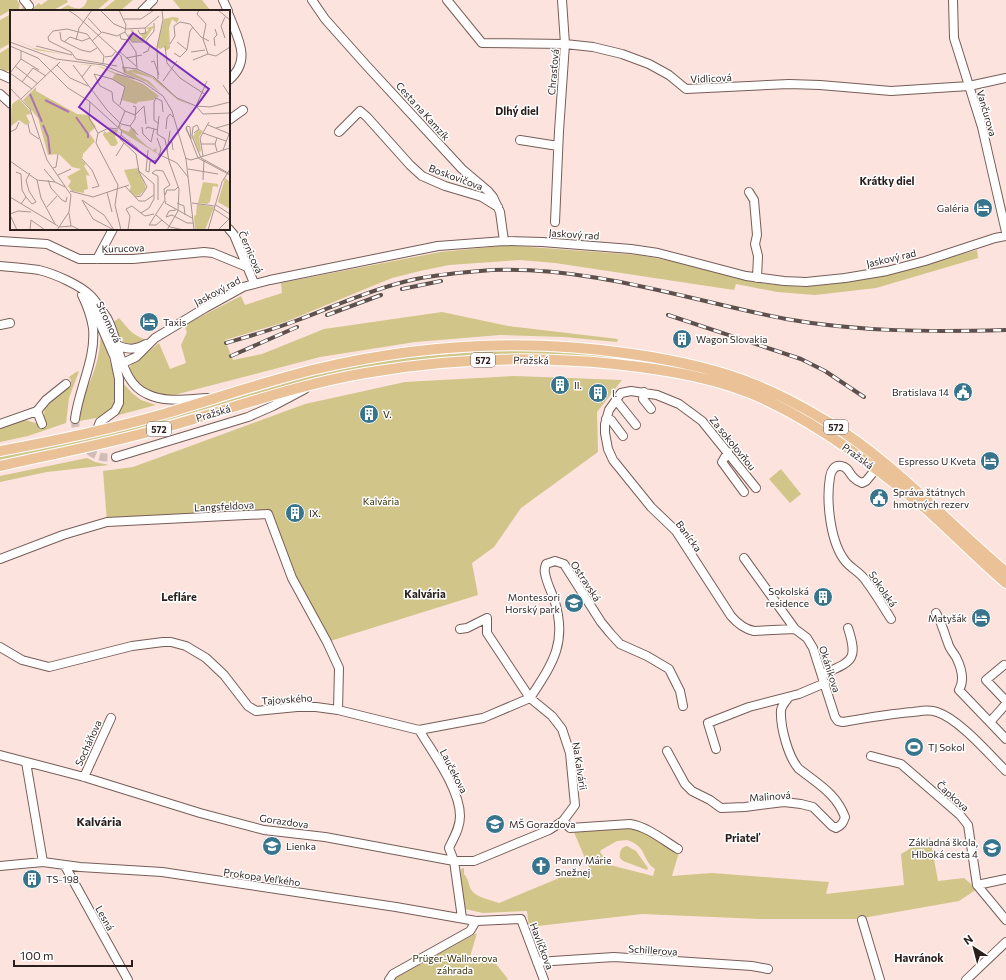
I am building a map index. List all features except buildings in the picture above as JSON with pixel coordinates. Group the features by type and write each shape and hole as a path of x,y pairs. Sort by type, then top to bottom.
{"main road":[{"name":"Pražská","path":"0,451 96,432 159,415 289,376 340,364 392,355 456,348 521,346 577,348 643,355 694,365 724,373 754,384 806,409 830,423 865,448 898,475 1006,572"},
{"name":"Pražská","path":"0,466 130,437 249,401 343,377 392,368 478,360 553,360 601,363 677,373 727,384 765,399 799,417 831,437 876,470 926,510 1006,583"}],"street":[{"path":"143,10 153,0"},
{"path":"224,0 228,10"},
{"name":"Cesta na Kamzík","path":"312,0 325,19 462,168 488,190 499,207 503,223 504,241"},
{"name":"Vidlicová","path":"447,0 482,43 565,44 594,47 622,54 649,64 669,75 686,89 789,84 891,91 969,86 1006,78"},
{"name":"Chrasťová","path":"555,222 558,146 565,44 562,0"},
{"name":"Vančurova","path":"953,0 954,38 982,127 1006,232"},
{"path":"230,18 242,57 241,64 236,74 230,79"},
{"path":"0,74 10,79"},
{"path":"0,94 10,103"},
{"path":"230,119 243,110"},
{"name":"Boskovičova","path":"339,132 360,111 422,176 446,186 482,197 499,207"},
{"path":"520,140 558,146"},
{"path":"749,192 754,200 757,236 755,244 758,256 757,278"},
{"path":"97,259 112,230"},
{"name":"Černicová","path":"230,230 234,235 254,283"},
{"name":"Jaskový rad","path":"117,345 128,349 136,349 152,342 205,308 243,287 254,283 456,244 504,241 542,242 631,249 658,253 757,278 806,282 868,274 905,266 995,238 1006,236"},
{"name":"Kurucova","path":"0,241 47,244 79,258 97,259 133,259 204,252 213,253 247,268"},
{"name":"Stromová","path":"0,266 40,270 67,281 85,291 107,319 117,345 114,356"},
{"name":"Stromová","path":"67,281 92,305 114,356 123,363"},
{"path":"75,419 78,401 91,358 93,338 92,322 82,295"},
{"path":"0,325 10,323"},
{"name":"Jaskový rad","path":"123,363 136,357 152,342"},
{"path":"117,345 130,379 135,386 146,394 165,399 214,398"},
{"path":"96,432 100,422 115,411 119,403 119,379 114,356"},
{"path":"0,424 37,411 46,400 66,384"},
{"path":"116,457 248,417 316,384"},
{"name":"Za sokolovňou","path":"609,410 621,393 631,391 657,395 679,404 702,420 756,488"},
{"path":"644,392 643,399 651,409"},
{"path":"616,400 636,425"},
{"name":"Banícka","path":"609,410 605,424 606,441 613,460 651,507 676,531 731,616 741,626 748,630 795,629"},
{"path":"37,411 42,424"},
{"path":"606,419 611,420 623,436"},
{"path":"728,452 722,462 744,492"},
{"name":"Sokolská","path":"876,470 866,481 862,483 854,478 845,467 838,466 833,469 829,482 829,514 839,552 866,580 891,619"},
{"name":"Langsfeldova","path":"0,559 63,535 107,522 268,514 292,578 327,642 339,668 338,710"},
{"name":"Okánikova","path":"744,558 795,629 803,634 811,644 835,717 838,721 843,722 876,716 930,710 938,712 969,734 1006,771"},
{"name":"Ostravská","path":"530,698 551,666 558,647 560,636 559,615 544,572 546,564 555,561 564,564 601,622 620,644 647,656 669,669 680,691 682,706"},
{"path":"936,613 943,624 948,644 956,657 962,675 959,690 1006,739"},
{"name":"Na Kalvárii","path":"460,629 467,628 487,618 487,633 530,698 558,722 562,729 567,742 572,768 575,801 573,809 563,821"},
{"path":"716,749 708,723 748,707 799,694 823,679 846,663 853,655 854,645 848,628"},
{"name":"Tajovského","path":"0,647 22,660 49,667 132,646 171,642 186,646 206,658 224,675 248,706 256,711 297,707 316,707 338,710 419,730 484,718 530,698"},
{"path":"1004,665 986,680 1006,700"},
{"name":"Malinová","path":"667,751 685,784 692,792 710,800 721,808 745,808 784,802 801,804 813,807 832,826 836,828 843,823 845,817 841,806 826,790 800,770 793,761 789,751 781,709 789,697"},
{"path":"990,722 1006,704"},
{"name":"Socháňova","path":"84,777 111,718"},
{"name":"Laučekova","path":"419,730 455,791 457,798 460,815 459,825 449,848 454,861 462,918"},
{"name":"Gorazdova","path":"0,755 84,777 200,813 264,830 325,837 454,861 470,862 477,860 549,830 563,821"},
{"name":"Čapkova","path":"871,756 901,764 960,815 968,825 977,885"},
{"path":"26,762 43,862"},
{"path":"563,821 570,828 630,824 636,825 656,835 678,849"},
{"name":"Prokopa Veľkého","path":"0,866 43,862 65,866 162,872 396,906 476,921 521,919"},
{"name":"Lesná","path":"65,866 128,980"},
{"path":"1006,879 977,885 1006,920"},
{"name":"Havlíčkova","path":"521,919 544,980"},
{"path":"862,920 880,980"},
{"path":"389,980 393,974 470,931 476,921"},
{"path":"966,980 1006,942"},
{"name":"Schillerova","path":"537,962 614,957 752,966 768,969"}],"green space":[{"path":"0,0 17,0 20,5 18,10 10,10 0,16"},
{"path":"48,0 67,0 68,2 54,10 21,10 23,6 32,9 39,3 41,5"},
{"path":"87,0 109,0 97,10 59,10 68,5 77,9 82,8 86,4"},
{"path":"115,0 133,0 121,10 102,10"},
{"path":"173,0 202,0 210,10 181,10"},
{"path":"10,15 10,44 0,49 0,20"},
{"path":"10,47 10,70 5,72 0,68 0,53"},
{"path":"501,246 639,255 671,261 740,279 768,284 801,287 870,278 917,268 977,250 978,258 876,288 815,295 777,292 736,284 734,290 555,263 520,260 449,265 392,278 285,322 225,340 233,360 262,354 324,329 442,312 508,326 618,339 617,342 564,337 500,335 415,342 320,357 174,395 152,393 147,391 142,388 129,370 131,365 159,343 170,369 186,363 181,345 187,332 184,325 241,296 245,305 282,293 281,283 440,252"},
{"path":"119,318 127,328 144,339 128,344 120,339 112,323"},
{"path":"101,334 116,384 116,399 114,406 104,415 80,421 81,407 97,360"},
{"path":"504,350 550,351 609,356 665,365 549,355 504,354 454,357 360,369 264,392 110,437 0,462 0,456 86,439 180,414 307,377 360,365 413,357"},
{"path":"79,371 69,398 66,423 28,436 0,442 0,428 25,420 43,425 45,404 70,386 71,380 69,377"},
{"name":"Kalvária","path":"514,376 622,380 597,412 598,452 521,508 494,547 472,563 478,595 327,642 292,578 268,514 107,522 103,471 133,467 305,404 405,382"},
{"path":"123,383 141,400 156,405 115,416"},
{"path":"87,458 95,462 109,465 47,472 0,482 0,476"},
{"path":"781,469 801,494 790,503 769,479"},
{"path":"636,826 679,852 672,876 712,873 829,882 826,894 904,885 901,854 930,837 938,881 964,878 977,889 959,901 857,919 760,919 642,914 529,927 527,911 483,913 465,909 460,875 461,869 464,868 464,874 472,891 481,897 499,903 564,876 593,877 573,830","holes":["627,840 638,846 655,869 653,876 610,865 600,852 617,841"]},
{"path":"627,846 636,851 648,868 647,870 623,861 620,858 621,850 623,847"},
{"name":"Prüger-Wallnerova záhrada","path":"477,933 470,957 496,964 508,979 507,980 393,979"}],"tunnel":[{"path":"75,419 78,436 81,443 86,448 99,456 107,458 116,457"}],"railway":[{"path":"226,343 298,320 386,287 434,276 491,270 529,270 566,273 603,279 786,319 813,323 868,329 951,331 1006,330"},
{"path":"402,289 441,281"},
{"path":"327,315 381,295"},
{"path":"668,315 801,359 825,371 864,397"},
{"path":"231,356 297,327"}],"place":[{"name":"Galéria","path":"983,208"},
{"name":"Taxis","path":"149,322"},
{"name":"Wagon Slovakia","path":"682,339"},
{"name":"II.","path":"560,385"},
{"name":"Bratislava 14","path":"963,392"},
{"name":"I.","path":"598,393"},
{"name":"V.","path":"369,414"},
{"name":"Espresso U Kveta","path":"990,461"},
{"name":"Správa štátnych hmotných rezerv","path":"879,498"},
{"name":"IX.","path":"295,513"},
{"name":"Sokolská residence","path":"823,597"},
{"name":"Montessori Horský park","path":"574,603"},
{"name":"Matyšák","path":"981,618"},
{"name":"TJ Sokol","path":"914,747"},
{"name":"MŠ Gorazdova","path":"495,824"},
{"name":"Lienka","path":"272,846"},
{"name":"Základná škola, Hlboká cesta 4","path":"992,848"},
{"name":"Panny Márie Snežnej","path":"541,866"},
{"name":"TS-198","path":"32,879"}],"district":[{"name":"Dlhý diel","path":"517,110"},
{"name":"Krátky diel","path":"887,180"},
{"name":"Kalvária","path":"425,593"},
{"name":"Lefláre","path":"179,596"},
{"name":"Kalvária","path":"99,821"},
{"name":"Priateľ","path":"742,837"},
{"name":"Havránok","path":"919,957"}]}
